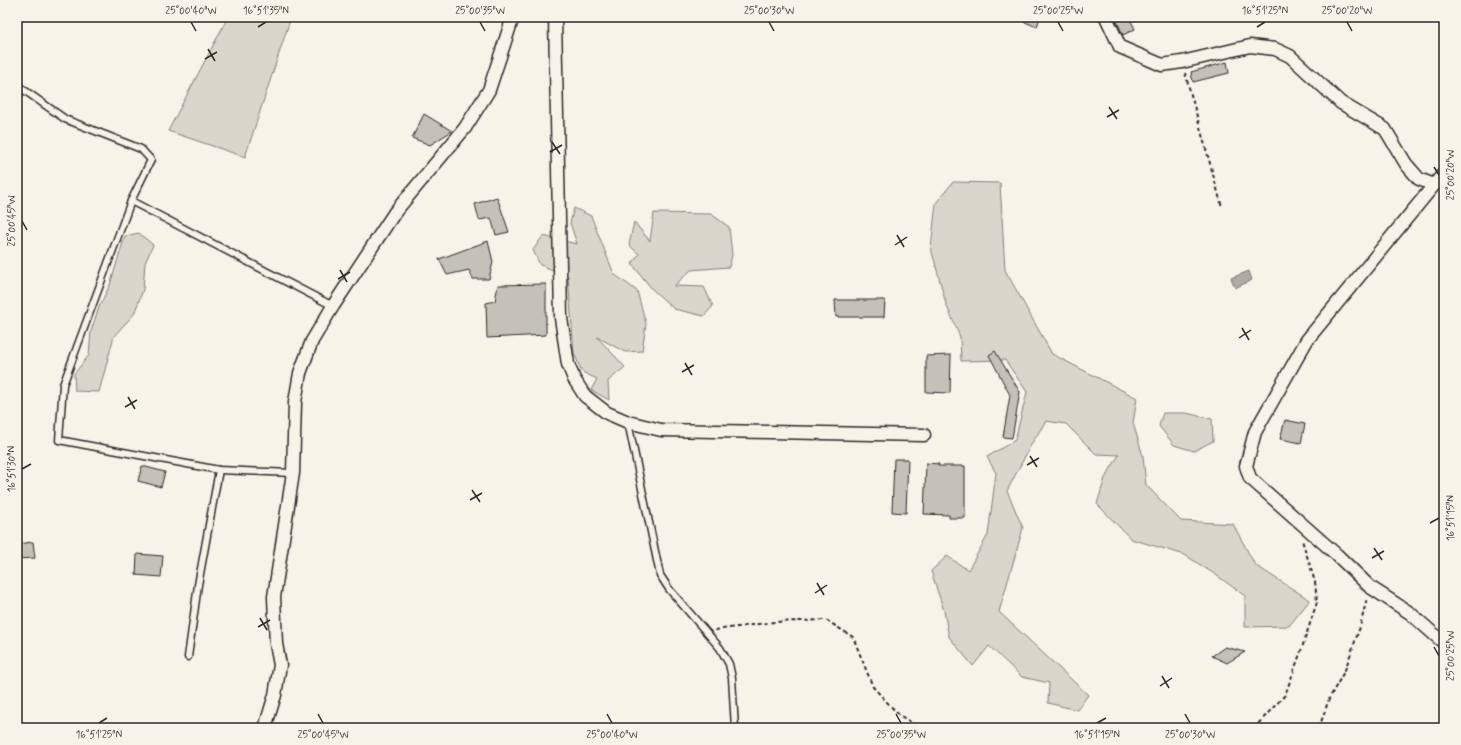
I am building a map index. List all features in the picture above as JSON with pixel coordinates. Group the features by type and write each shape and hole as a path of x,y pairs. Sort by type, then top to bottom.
{"street":[{"path":"265,728 275,695 280,665 276,644 274,597 293,473 295,402 300,373 312,341 333,306 395,212 465,128 489,90 513,17"},
{"path":"555,17 560,318 568,364 574,379 586,396 607,413 628,422 661,430 924,434"},
{"path":"1106,17 1120,47 1162,65 1182,62 1250,46 1275,49 1290,56 1342,103 1385,129 1406,164 1419,179 1434,185"},
{"path":"1444,173 1307,340 1255,432 1246,466 1250,478 1370,587 1410,613 1444,643"}],"lane":[{"path":"17,85 64,119 141,149 151,160 131,201 63,385 60,440 219,470 293,473"},
{"path":"131,201 333,306"},
{"path":"628,422 660,575 669,589 720,648 729,664 732,678 735,728"},
{"path":"188,657 198,585 219,470"}],"path":[{"path":"1182,62 1222,207"},
{"path":"1253,728 1285,695 1317,602 1315,582 1296,519"},
{"path":"1319,728 1329,699 1345,670 1360,627 1370,587"},
{"path":"706,631 774,622 826,620 853,637 874,687 899,715 921,728"}],"shaded area":[{"path":"228,17 291,17 245,157 168,131"},
{"path":"953,182 1000,183 1005,270 1052,354 1137,398 1133,423 1143,456 1146,485 1181,521 1233,524 1255,565 1310,600 1289,626 1245,627 1245,596 1185,555 1131,539 1097,504 1105,478 1119,455 1096,454 1066,424 1046,421 1032,443 1007,491 1023,528 999,612 1088,695 1077,710 1048,703 1049,683 1022,677 989,646 973,666 949,637 944,611 931,571 947,556 968,570 988,535 996,473 987,457 1015,440 1027,392 1005,360 961,361 960,337 946,304 931,248 936,203"},
{"path":"574,208 591,216 614,274 637,291 646,324 642,351 625,352 597,337 625,367 608,381 609,400 591,390 597,379 582,372 574,353 568,276 540,265 533,250 543,236 577,244 570,223"},
{"path":"654,213 711,214 729,227 732,255 729,267 691,270 674,286 704,287 713,306 704,316 674,309 652,289 632,264 639,254 629,245 634,222 650,241"},
{"path":"139,233 153,245 145,263 143,290 134,314 114,336 99,392 75,391 74,374 89,355 91,331 99,307 110,285 125,236"},
{"path":"1249,271 1252,280 1235,288 1231,278"},
{"path":"1163,413 1186,413 1212,419 1213,441 1194,451 1174,445 1159,426"}],"building":[{"path":"1013,17 1040,17 1037,27"},
{"path":"1115,17 1129,17 1135,29 1123,35"},
{"path":"1227,62 1229,73 1193,82 1191,72"},
{"path":"424,114 452,131 430,145 412,138"},
{"path":"497,197 509,232 496,235 491,218 479,220 475,204"},
{"path":"488,241 493,262 489,279 473,279 469,270 447,275 439,259"},
{"path":"546,284 546,335 487,338 486,303 495,301 498,285"},
{"path":"835,300 885,300 884,317 836,317"},
{"path":"995,351 1020,392 1012,438 1003,437 1010,395 989,355"},
{"path":"951,355 950,393 926,392 926,356"},
{"path":"1285,420 1305,424 1301,443 1280,439"},
{"path":"894,459 908,459 906,513 892,512"},
{"path":"926,463 939,464 938,466 965,466 965,518 949,518 949,515 924,514"},
{"path":"142,466 165,472 161,487 138,481"},
{"path":"33,542 35,558 17,559 17,544"},
{"path":"137,554 163,556 161,577 136,575"},
{"path":"1225,647 1245,652 1227,663 1212,656"}]}
